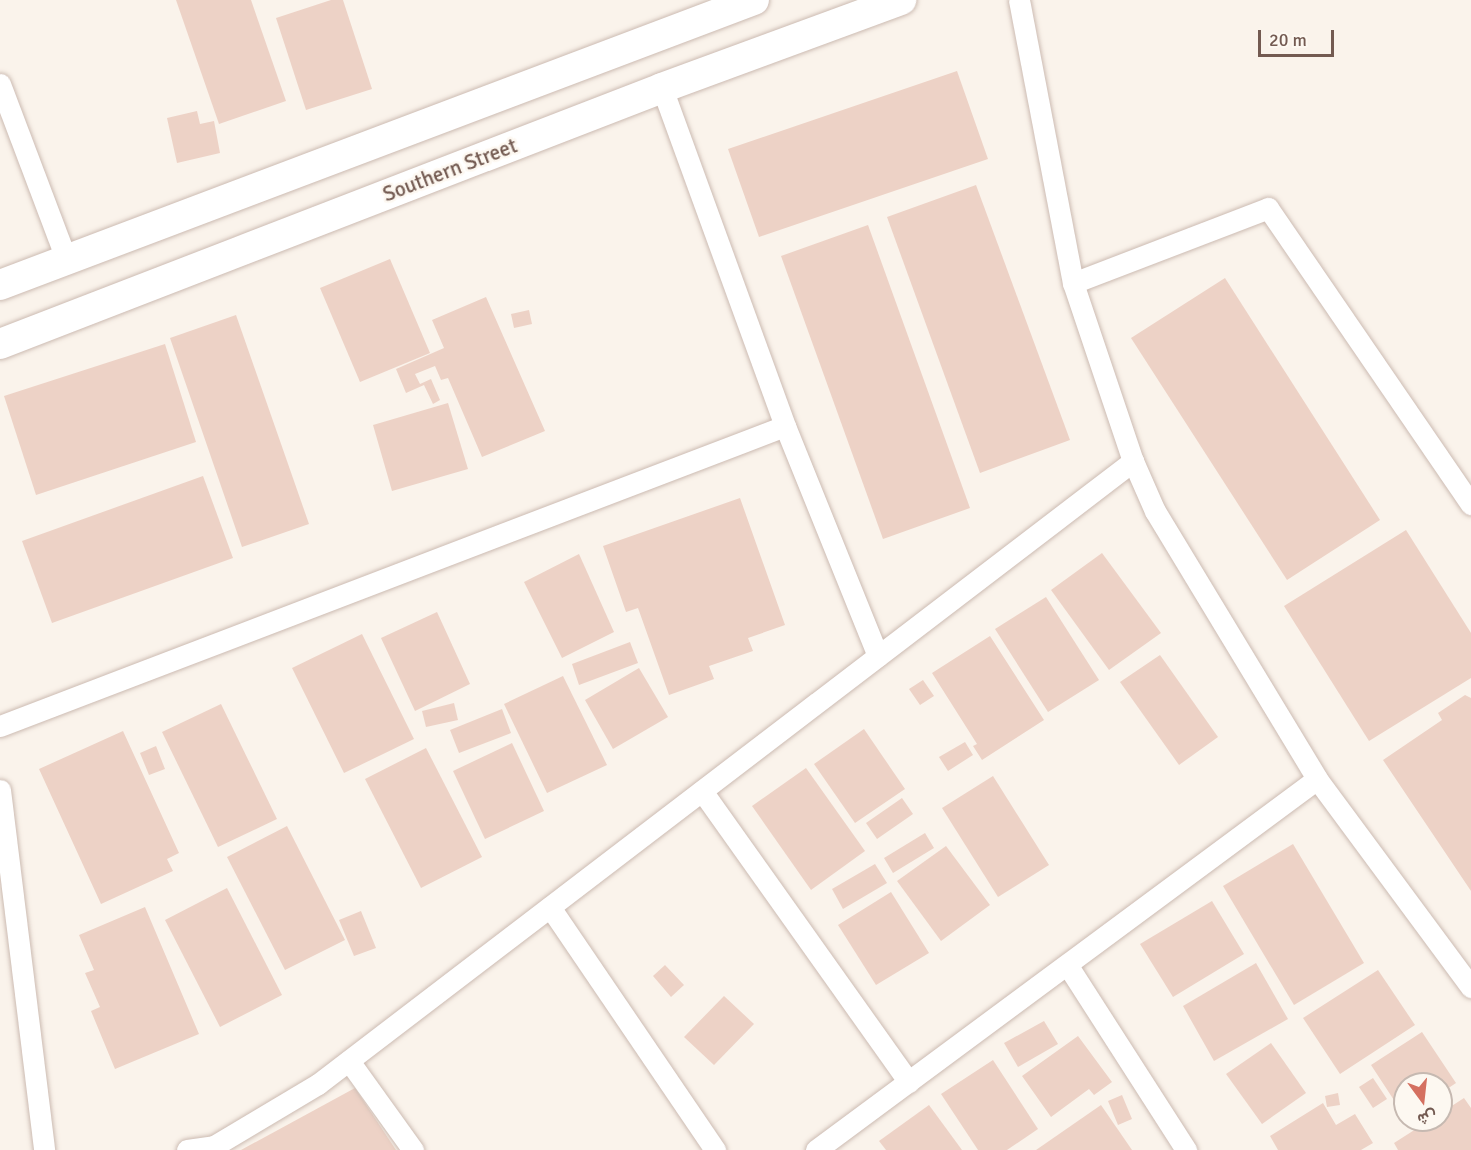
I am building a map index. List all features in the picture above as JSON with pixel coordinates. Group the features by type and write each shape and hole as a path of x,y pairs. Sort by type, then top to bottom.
{"main road":[{"path":"0,285 754,0"},
{"name":"Southern Street","path":"0,344 662,88 901,0"}],"street":[{"path":"1019,0 1073,283 1132,462 1155,511 1317,779 1471,987"},
{"path":"0,84 66,259"},
{"path":"662,88 785,426 878,657"},
{"path":"1073,283 1268,208 1471,504"},
{"path":"0,726 785,426"},
{"path":"187,1150 214,1146 318,1084 1132,462"},
{"path":"816,1150 1068,966 1317,779"},
{"path":"0,790 44,1150"},
{"path":"702,790 909,1082"},
{"path":"550,907 715,1150"},
{"path":"1068,966 1186,1150"},
{"path":"349,1061 413,1150"}],"building":[{"path":"176,0 251,0 286,101 219,124"},
{"path":"331,0 343,0 372,89 306,110 276,18"},
{"path":"957,71 988,159 759,237 728,149"},
{"path":"197,111 200,124 214,121 220,153 177,163 167,118"},
{"path":"976,185 1070,440 980,473 887,217"},
{"path":"868,225 970,508 883,539 781,256"},
{"path":"390,259 430,353 360,382 320,288"},
{"path":"1225,278 1380,520 1287,580 1131,338"},
{"path":"486,297 545,431 482,457 448,378 441,380 435,366 415,374 420,384 431,379 440,400 433,404 424,385 406,393 396,369 444,348 432,320"},
{"path":"529,310 532,324 514,328 511,314"},
{"path":"236,315 309,524 242,547 170,338"},
{"path":"165,344 196,442 36,495 4,396"},
{"path":"448,403 468,469 392,491 373,425"},
{"path":"203,476 233,558 52,623 22,541"},
{"path":"740,498 785,625 748,638 753,651 709,666 714,679 669,695 638,608 626,612 603,546"},
{"path":"1406,530 1471,633 1471,678 1369,741 1284,606"},
{"path":"1102,553 1161,633 1109,670 1051,590"},
{"path":"579,554 614,632 562,658 524,582"},
{"path":"1046,597 1099,680 1048,712 995,629"},
{"path":"437,612 470,684 415,711 381,638"},
{"path":"362,634 414,739 344,773 292,668"},
{"path":"990,636 1044,720 982,760 973,746 977,744 932,673"},
{"path":"630,642 638,663 579,685 572,664"},
{"path":"1160,655 1218,737 1179,765 1120,682"},
{"path":"639,668 668,717 613,749 585,700"},
{"path":"563,676 607,765 547,793 504,704"},
{"path":"923,680 934,696 920,705 909,689"},
{"path":"1465,695 1471,698 1471,891 1383,760 1442,720 1438,713"},
{"path":"454,703 458,720 426,727 422,711"},
{"path":"221,704 277,819 218,847 162,732"},
{"path":"502,709 511,733 459,753 450,730"},
{"path":"864,729 905,789 855,823 814,764"},
{"path":"123,731 179,853 167,859 173,871 101,904 39,769"},
{"path":"965,742 973,755 948,771 939,757"},
{"path":"512,743 544,811 485,839 453,771"},
{"path":"156,746 165,769 149,775 140,753"},
{"path":"426,748 482,857 421,888 365,779"},
{"path":"806,768 865,851 811,890 752,806"},
{"path":"993,776 1049,865 998,897 942,808"},
{"path":"902,798 913,814 877,839 866,823"},
{"path":"287,826 345,940 285,970 227,857"},
{"path":"925,833 934,848 893,873 884,858"},
{"path":"1293,844 1364,963 1294,1005 1223,886"},
{"path":"946,846 990,905 941,941 897,881"},
{"path":"875,864 887,883 843,909 832,889"},
{"path":"227,888 282,995 220,1027 165,920"},
{"path":"891,892 929,953 876,985 838,925"},
{"path":"1212,901 1244,954 1173,997 1140,944"},
{"path":"145,907 199,1034 115,1069 91,1011 100,1007 85,973 94,970 79,935"},
{"path":"361,911 376,948 354,956 339,920"},
{"path":"1256,963 1288,1019 1214,1061 1183,1006"},
{"path":"665,965 684,985 671,997 653,976"},
{"path":"1378,970 1415,1025 1340,1074 1303,1018"},
{"path":"724,996 754,1024 714,1065 684,1037"},
{"path":"1044,1021 1058,1044 1018,1067 1004,1043"},
{"path":"1422,1032 1449,1072 1393,1072 1393,1099 1371,1065"},
{"path":"1078,1036 1112,1082 1094,1095 1089,1089 1051,1117 1022,1076"},
{"path":"1271,1043 1306,1093 1262,1124 1226,1074"},
{"path":"993,1060 1038,1129 1007,1150 978,1150 941,1094"},
{"path":"1373,1078 1387,1099 1373,1108 1359,1087"},
{"path":"355,1088 396,1150 241,1150"},
{"path":"1338,1093 1340,1105 1327,1107 1325,1096"},
{"path":"1122,1095 1132,1119 1118,1125 1108,1101"},
{"path":"1464,1098 1471,1108 1471,1150 1398,1150 1394,1143 1411,1132 1453,1132 1453,1105"},
{"path":"1323,1103 1336,1125 1355,1114 1373,1143 1361,1150 1278,1150 1270,1136"},
{"path":"929,1105 962,1150 886,1150 879,1141"},
{"path":"1101,1105 1132,1150 1036,1150"}]}
